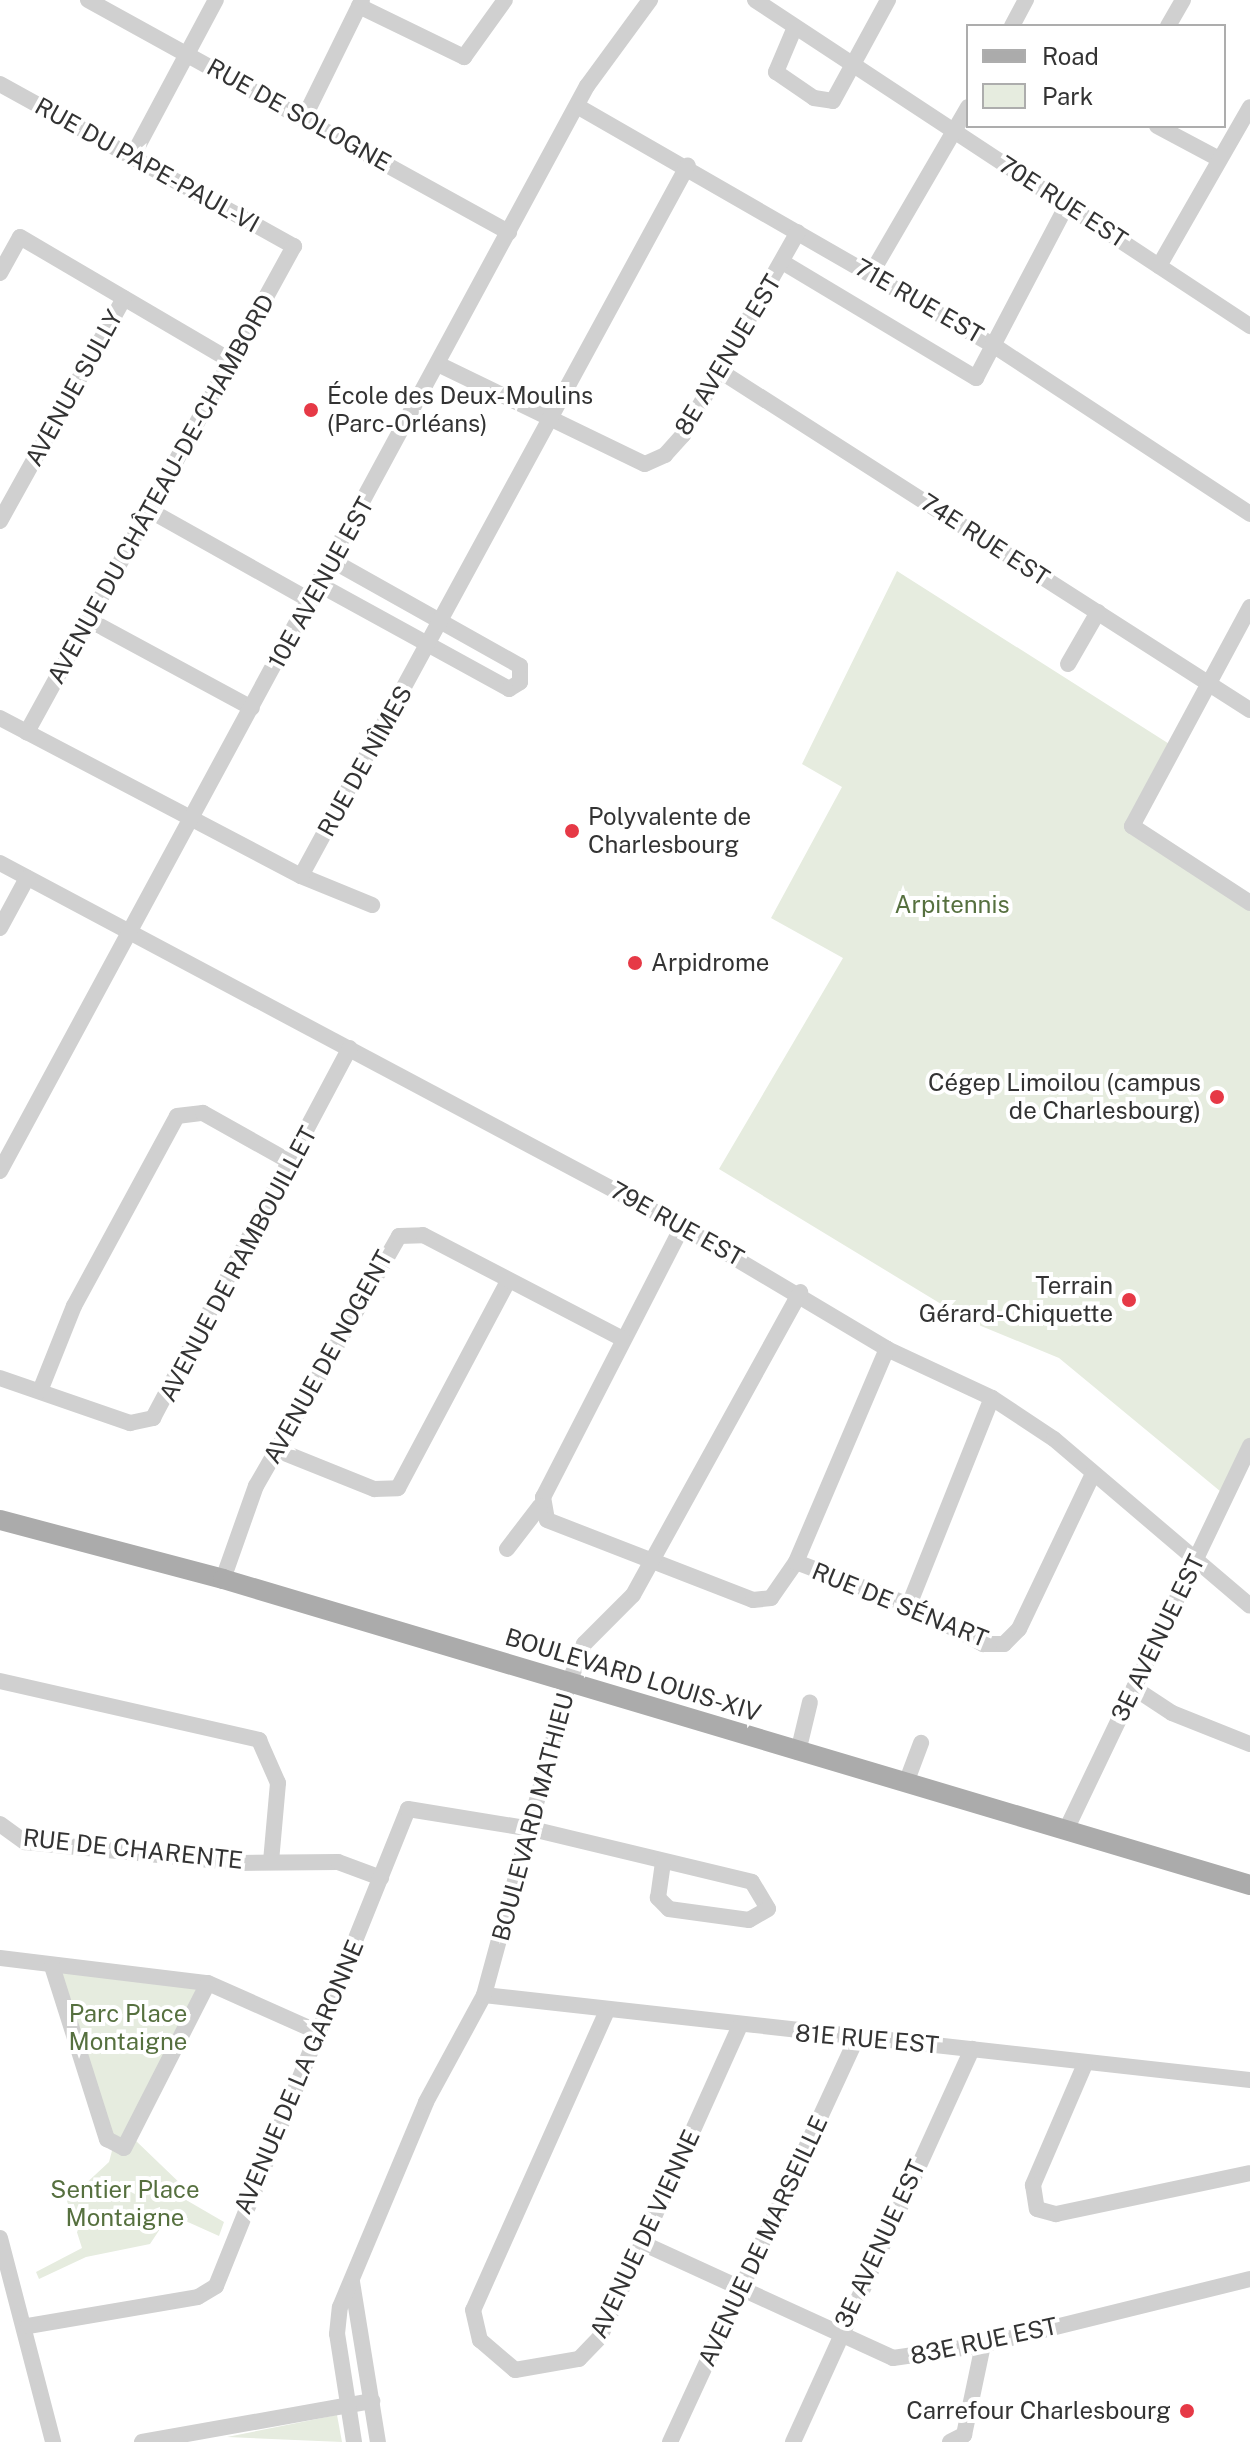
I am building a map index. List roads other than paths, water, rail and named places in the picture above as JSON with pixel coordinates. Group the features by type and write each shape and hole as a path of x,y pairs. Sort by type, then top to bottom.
{"main road":[{"name":"BOULEVARD LOUIS-XIV","path":"0,1520 223,1579 1250,1885"}],"street":[{"name":"RUE DE SOLOGNE","path":"88,0 509,232"},
{"path":"132,157 216,0"},
{"path":"304,118 360,3 464,57 505,0"},
{"name":"10E AVENUE EST","path":"0,1171 442,366 509,232 607,51 650,0"},
{"name":"70E RUE EST","path":"755,0 853,68 955,131 1250,326"},
{"path":"795,27 773,65 780,76 825,103 853,68 888,0"},
{"path":"1013,24 1026,0"},
{"path":"1169,24 1183,0"},
{"name":"RUE DU PAPE-PAUL-VI","path":"0,84 294,246"},
{"name":"71E RUE EST","path":"577,106 688,165 996,347 1250,514"},
{"path":"1159,266 1250,107"},
{"path":"872,272 966,111"},
{"path":"1161,128 1219,159"},
{"name":"RUE DE NÎMES","path":"301,876 552,423 688,165"},
{"path":"996,347 1067,205"},
{"name":"8E AVENUE EST","path":"552,423 645,464 665,455 683,435 784,263 798,232"},
{"path":"0,273 20,237 231,361"},
{"name":"AVENUE DU CHÂTEAU-DE-CHAMBORD","path":"27,732 294,246"},
{"name":"71E RUE EST","path":"784,263 976,378 996,347"},
{"name":"AVENUE SULLY","path":"0,521 124,298"},
{"path":"442,366 552,423"},
{"name":"74E RUE EST","path":"720,371 1250,710"},
{"path":"149,510 311,601"},
{"path":"320,585 509,689 520,682 520,666 333,561"},
{"path":"1250,607 1132,826 1250,903"},
{"path":"1068,664 1098,612"},
{"path":"89,620 252,708"},
{"path":"0,718 193,816 301,876 372,905"},
{"name":"79E RUE EST","path":"0,863 682,1227 800,1292 887,1349 992,1398 1093,1474 1194,1563 1250,1606"},
{"path":"0,928 27,878"},
{"name":"AVENUE DE RAMBOUILLET","path":"0,1378 130,1423 153,1418 294,1164 350,1048"},
{"path":"40,1391 74,1306 177,1116 203,1113 294,1164"},
{"path":"507,1549 540,1506 682,1227"},
{"name":"AVENUE DE NOGENT","path":"223,1579 233,1541 277,1450 399,1236 423,1235 623,1339"},
{"path":"277,1450 374,1489 398,1488 508,1281"},
{"name":"BOULEVARD MATHIEU","path":"354,2442 337,2334 352,2282 426,2102 484,1995 532,1829 569,1683 584,1644 633,1595 800,1292"},
{"path":"540,1506 556,1525 652,1563 764,1601 777,1593 796,1562 887,1349"},
{"path":"909,1605 992,1398"},
{"name":"3E AVENUE EST","path":"1066,1830 1250,1446"},
{"name":"RUE DE SÉNART","path":"796,1562 909,1605 983,1644 1013,1639 1093,1474"},
{"name":"RUE DE CHARENTE","path":"0,1681 259,1740 278,1783 271,1862"},
{"path":"1134,1688 1172,1713 1250,1744"},
{"path":"798,1752 810,1702"},
{"path":"906,1783 921,1743"},
{"name":"AVENUE DE LA GARONNE","path":"28,2326 198,2297 216,2286 316,2031 381,1878 396,1824 416,1806 532,1829"},
{"name":"RUE DE CHARENTE","path":"0,1824 25,1842 271,1862 338,1862 381,1878"},
{"path":"532,1829 752,1882 768,1909 749,1920 669,1909 658,1898 663,1861"},
{"path":"0,1958 208,1983 316,2031"},
{"path":"52,1966 107,2139 124,2148 208,1983"},
{"name":"81E RUE EST","path":"484,1995 606,2013 1250,2080"},
{"name":"AVENUE DE VIENNE","path":"606,2013 477,2297 473,2322 480,2340 515,2370 579,2359 600,2337 739,2027"},
{"name":"AVENUE DE MARSEILLE","path":"670,2442 856,2040"},
{"name":"3E AVENUE EST","path":"793,2442 838,2332 972,2049"},
{"path":"1085,2064 1033,2185 1037,2209 1056,2214 1250,2173"},
{"path":"0,2238 28,2326 53,2442"},
{"name":"83E RUE EST","path":"642,2243 893,2358 983,2345 1250,2279"},
{"path":"352,2282 378,2442"},
{"path":"950,2442 964,2435 983,2345"},
{"path":"142,2442 372,2401"}],"place":[{"name":"École des Deux-Moulins (Parc-Orléans)","path":"311,410"},
{"name":"Polyvalente de Charlesbourg","path":"572,831"},
{"name":"Arpidrome","path":"635,963"},
{"name":"Cégep Limoilou (campus de Charlesbourg)","path":"1217,1097"},
{"name":"Terrain Gérard-Chiquette","path":"1129,1300"},
{"name":"Carrefour Charlesbourg","path":"1187,2411"}],"park label":[{"name":"Arpitennis","path":"952,905"},
{"name":"Parc Place Montaigne","path":"128,2028"},
{"name":"Sentier Place Montaigne","path":"125,2204"}]}
